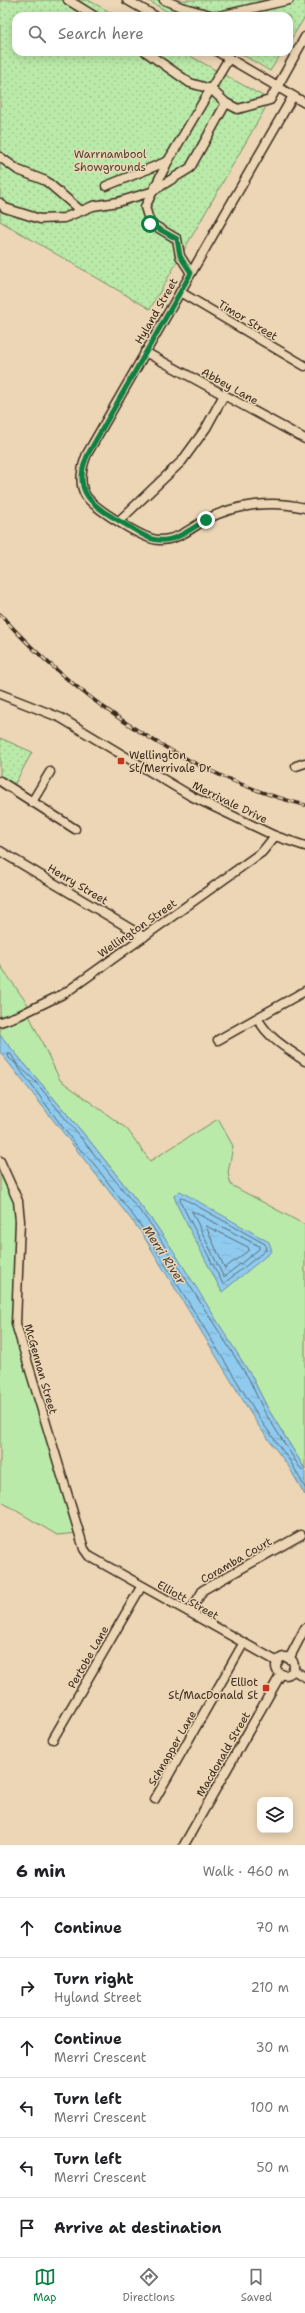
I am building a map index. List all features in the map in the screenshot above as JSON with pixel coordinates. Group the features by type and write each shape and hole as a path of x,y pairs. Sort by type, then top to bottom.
{"street":[{"path":"68,0 88,12"},
{"path":"127,0 148,12"},
{"path":"164,0 199,12"},
{"path":"236,12 289,0"},
{"path":"152,56 190,83 210,89 226,103 238,109 270,100 276,85 305,37"},
{"path":"225,56 305,103"},
{"path":"191,273 180,256 177,239 150,224 145,207 151,192 168,161 229,58"},
{"name":"Hyland Street","path":"293,96 88,454 84,462 82,483 85,495 105,513 142,534 159,540 170,539 206,520 235,508 272,504 305,508"},
{"path":"0,203 5,208 40,219 64,218 93,206 118,202 151,192 190,168 226,103"},
{"path":"0,157 18,170 46,181 81,211"},
{"path":"106,186 168,161"},
{"name":"Timor Street","path":"180,292 305,366"},
{"name":"Abbey Lane","path":"146,352 305,439"},
{"path":"119,521 182,461 206,428 224,395"},
{"name":"Merrivale Drive","path":"0,694 62,718 191,796 275,836 305,846"},
{"path":"296,766 305,763"},
{"path":"32,802 50,772"},
{"path":"0,781 75,829"},
{"name":"Wellington Street","path":"0,1022 20,1015 65,993 262,852 275,836"},
{"name":"Henry Street","path":"0,851 144,937"},
{"path":"218,1040 305,991"},
{"path":"258,1018 265,1030 305,1061"},
{"name":"McGennan Street","path":"0,1161 18,1201 20,1221 16,1324 19,1341 84,1550 89,1556"},
{"name":"Coramba Court","path":"190,1612 203,1590 301,1536"},
{"name":"Elliott Street","path":"89,1556 190,1612 243,1644 278,1662"},
{"name":"Pertobe Lane","path":"53,1739 141,1586"},
{"path":"289,1659 305,1628"},
{"name":"Schnapper Lane","path":"155,1799 243,1644"},
{"path":"289,1659 284,1658 278,1662 276,1667 281,1674 289,1674 293,1670"},
{"path":"289,1659 293,1665 293,1670"},
{"path":"293,1670 305,1677"},
{"name":"Macdonald Street","path":"184,1845 281,1674"}],"green space":[{"name":"Warrnambool Showgrounds","path":"0,0 88,0 110,12 12,12 12,56 190,56 270,100 150,309 0,221"},
{"path":"147,0 305,0 305,17 293,36 293,12 168,12"},
{"path":"245,56 279,56 270,71"},
{"path":"0,738 32,752 12,789 0,781"},
{"path":"0,965 31,1009 27,1011 60,1080 127,1129 150,1161 218,1119 233,1146 228,1173 231,1185 305,1225 305,1469 268,1409 252,1377 155,1224 89,1140 0,1035"},
{"path":"0,1161 18,1201 16,1309 79,1533 57,1535 0,1501"}],"water":[{"name":"Merri River","path":"0,1035 89,1140 155,1224 173,1250 252,1377 268,1409 305,1469 305,1495 289,1467 258,1425 141,1232 0,1052"},
{"path":"180,1191 269,1242 272,1251 222,1292 178,1207 174,1196"}],"railway":[{"path":"0,614 30,646 64,676 100,705 139,731 179,755 221,775 263,792 305,805"}],"place":[{"name":"Wellington St/Merrivale Dr","path":"121,761"},
{"name":"Elliot St/MacDonald St","path":"266,1688"}],"route":[{"path":"150,224 177,239 180,256 191,273 88,454 84,462 82,488 85,495 92,503 105,513 152,539 170,539 185,533 206,520"}]}
